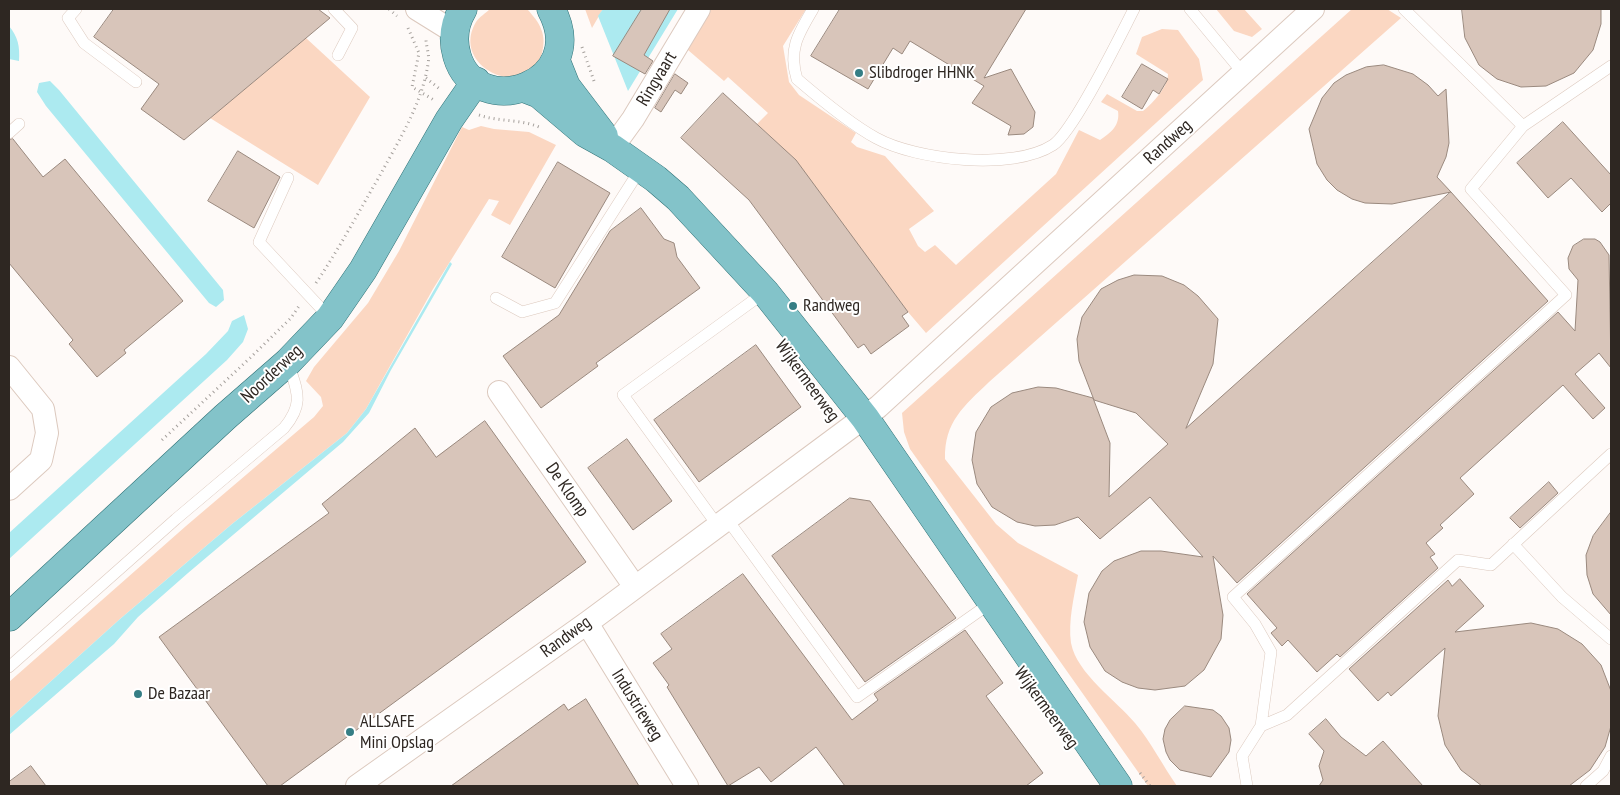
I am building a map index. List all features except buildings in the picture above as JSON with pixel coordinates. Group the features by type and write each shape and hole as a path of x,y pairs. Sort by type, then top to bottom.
{"main road":[{"path":"458,21 458,60 465,72 476,81 491,89 508,92 526,88 548,72 556,61 560,47 560,33 551,9"},
{"name":"Wijkermeerweg","path":"556,61 566,86 596,123 612,148"},
{"name":"Noorderweg","path":"9,617 225,417 288,362 330,318 465,111 476,81"},
{"name":"Wijkermeerweg","path":"526,88 539,94 585,133 612,148 641,168 678,198 765,292 865,418 1118,786"}],"street":[{"name":"Ringvaart","path":"612,148 633,119 699,9"},
{"name":"Randweg","path":"357,786 587,623 865,418 1313,9"},
{"path":"412,17 458,21"},
{"path":"9,367 43,409 47,433 41,460 9,489"},
{"name":"De Klomp","path":"499,392 635,588"},
{"name":"Industrieweg","path":"587,623 687,786"}],"lane":[{"path":"76,9 68,18 84,43 136,82"},
{"path":"334,9 352,28 338,55"},
{"path":"813,9 794,45 792,63 797,79 876,138 909,150 978,160 1017,159 1054,145 1074,118 1134,9"},
{"path":"1190,9 1243,73"},
{"path":"1404,9 1523,126"},
{"path":"1247,786 1242,756 1261,726 1271,652 1255,624 1233,597 1566,295 1471,189 1523,126 1611,66"},
{"path":"9,133 19,124"},
{"path":"496,298 522,312 555,303 641,168"},
{"path":"288,178 259,242 330,318"},
{"path":"765,292 623,395 858,697 992,602"},
{"path":"9,667 176,519 284,428 295,414 297,400 288,362"},
{"path":"1261,726 1287,715 1458,560 1491,565 1611,454"},
{"path":"1513,544 1562,597 1611,638"},
{"path":"1586,786 1602,771 1611,756"}],"path":[{"path":"412,17 419,53 412,88 465,111 527,122 546,130"},
{"name":"Noorderweg","path":"158,443 291,318 336,253 410,118 426,78 430,51 426,41"},
{"path":"426,78 465,111"}],"shaded area":[{"path":"490,9 527,9 536,19 541,29 544,40 542,53 534,68 522,76 507,77 493,73 481,65 473,53 470,38 476,22"},
{"path":"585,9 603,9 592,28"},
{"path":"704,9 806,9 783,46 789,82 799,95 856,133 851,142 857,147 885,156 934,211 909,229 918,246 925,252 935,245 956,265 1056,174 1079,130 1100,140 1111,131 1118,120 1118,111 1101,102 1107,94 1137,111 1143,111 1151,104 1166,84 1168,74 1136,54 1142,37 1162,29 1178,30 1199,59 1203,80 926,333 908,312 795,160 757,124 768,113 728,77 724,81 681,44"},
{"path":"1216,9 1244,9 1262,29 1252,37 1234,31"},
{"path":"1352,9 1387,9 1401,18 989,382 957,416 948,435 945,459 996,524 1018,543 1078,575 1070,626 1071,643 1075,654 1089,676 1141,730 1177,786 1148,786 910,449 904,432 902,413"},
{"path":"306,38 370,97 318,185 210,118"},
{"path":"481,126 529,132 556,145 510,225 491,215 499,201 489,199 433,289 366,409 347,433 232,524 120,619 9,719 9,682 186,526 314,417 323,406 321,397 306,381 314,367 368,303 399,251 462,127 469,130"}],"water":[{"path":"603,9 678,9 628,91 598,16"},
{"path":"9,26 18,42 19,61 9,59"},
{"path":"50,81 223,290 224,300 216,307 209,303 46,106 37,92 39,83"},
{"path":"450,262 452,264 391,370 369,413 343,442 188,573 138,617 114,644 9,735 9,719 120,619 232,524 347,433 366,409"},
{"path":"244,315 248,329 243,342 227,360 9,559 9,533 206,354 228,331 232,321"}],"place":[{"name":"Slibdroger HHNK","path":"859,73"},
{"name":"Randweg","path":"793,306"},
{"name":"De Bazaar","path":"138,694"},
{"name":"ALLSAFE Mini Opslag","path":"350,732"}]}
